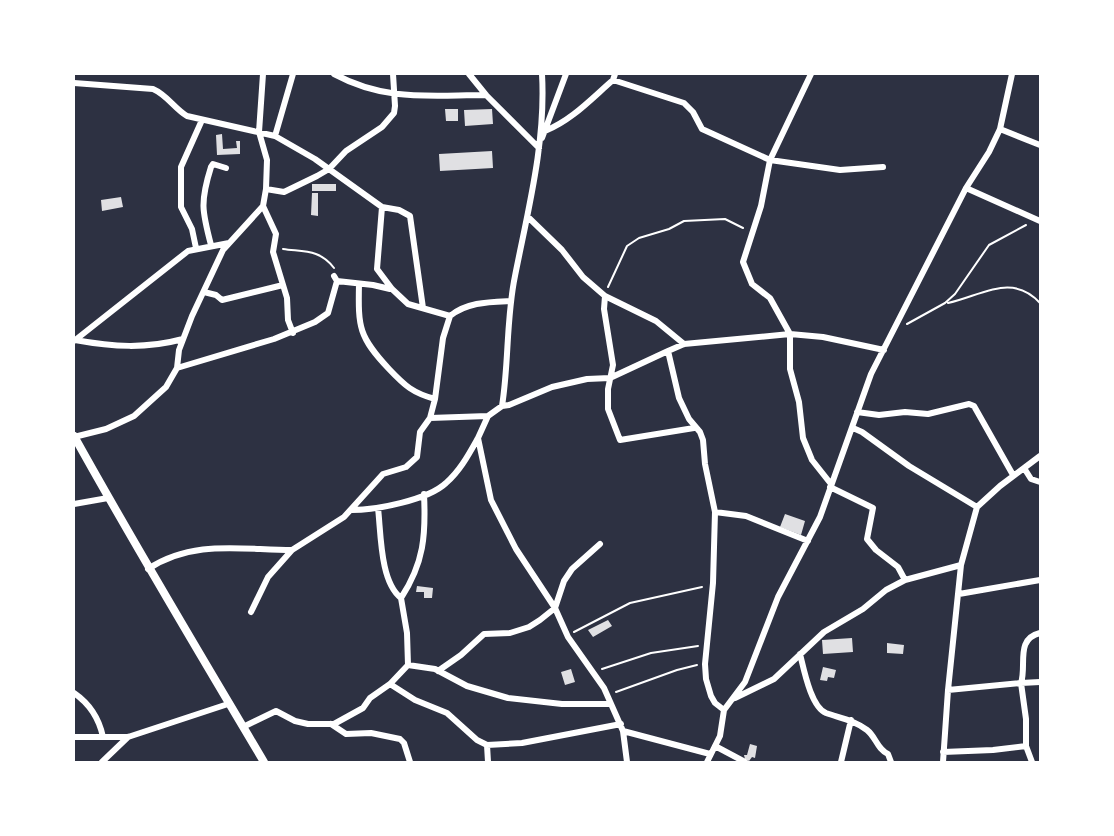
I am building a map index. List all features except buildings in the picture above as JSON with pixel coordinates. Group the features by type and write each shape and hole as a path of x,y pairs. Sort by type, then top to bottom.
{"street":[{"path":"263,74 259,132 267,160 267,189 263,206 229,243 217,262 183,340 177,368 157,397 134,416 106,429 74,437 148,569 264,762"},
{"path":"275,136 293,74"},
{"path":"334,74 366,87 394,94 486,95"},
{"path":"267,189 284,192 329,169 346,151 371,136 389,119 395,106 393,74"},
{"path":"469,74 539,149"},
{"path":"502,406 514,277 528,217 539,149 542,74"},
{"path":"539,149 566,74"},
{"path":"809,74 770,160 753,234 743,262 752,284 770,298 790,334 790,369 799,401 803,438 812,460 830,485 873,508 867,539 869,544 892,560 905,580"},
{"path":"707,762 720,736 724,710 745,682 778,597 808,541 853,428 871,374 966,188 1000,129 1012,75"},
{"path":"545,131 577,113 614,77 684,103 702,129 770,160 840,170 883,167"},
{"path":"74,83 153,89 163,94 179,111 202,120 275,136 329,169 382,207 410,216 423,308"},
{"path":"196,248 192,229 181,207 180,167 202,120"},
{"path":"1000,129 1041,145"},
{"path":"211,245 203,215 204,194 211,167 219,164 226,168"},
{"path":"966,188 1038,220"},
{"path":"263,206 276,234 273,245 276,265 293,332"},
{"path":"382,207 376,267 392,289 408,304 450,316"},
{"path":"528,217 562,250 583,277 605,296 656,321 684,344"},
{"path":"74,340 188,251 229,243"},
{"path":"177,368 293,332 328,313 336,279 392,289"},
{"path":"359,284 359,316 369,348 411,391 435,399"},
{"path":"204,292 216,295 222,300 283,285"},
{"path":"605,296 604,309 613,365 608,409 620,440 694,428"},
{"path":"251,612 268,578 292,550 352,510 383,474 414,462 420,432 430,418 435,399 443,338 450,316 470,305 511,301"},
{"path":"352,510 378,508 444,486 469,455 488,416 502,406 578,380 610,377 684,344 790,334 823,337 884,350"},
{"path":"74,340 113,347 183,340"},
{"path":"668,351 680,398 694,428 700,432 703,440 715,512 713,583 705,664 711,696 724,710"},
{"path":"857,412 879,415 905,412 928,414 974,405 1013,475"},
{"path":"430,418 488,416"},
{"path":"853,428 909,467 977,507"},
{"path":"478,438 491,500 516,549 555,608 568,637 598,678 608,697 622,727 627,762"},
{"path":"943,762 961,565 977,507 1013,475 1041,456"},
{"path":"1024,468 1031,479 1041,482"},
{"path":"243,727 276,711 295,721 331,724 355,714 408,665 407,627 401,598 419,566 424,549 424,494"},
{"path":"74,504 108,498"},
{"path":"378,508 385,575 394,593 401,598"},
{"path":"715,512 746,516 808,541"},
{"path":"438,671 484,634 510,633 528,627 555,608 564,581 572,569 600,544"},
{"path":"148,569 177,554 198,548 292,550"},
{"path":"735,698 774,679 824,632 863,609 886,590 905,580 961,565"},
{"path":"959,594 1041,580"},
{"path":"1032,762 1026,746 1026,719 1021,683 1025,645 1036,634 1041,633"},
{"path":"800,654 816,706 823,712 851,720 869,731 882,751 888,754 891,762"},
{"path":"408,665 438,671 467,685 508,698 562,704 611,704"},
{"path":"948,690 1041,682"},
{"path":"390,684 415,700 447,713 477,740 487,745 522,743 622,727 710,754"},
{"path":"74,693 84,700 93,712 100,723 103,737"},
{"path":"74,737 128,737 228,704"},
{"path":"841,762 851,720"},
{"path":"331,724 346,734 371,733 400,739 410,762"},
{"path":"102,762 128,737"},
{"path":"487,745 488,762"},
{"path":"715,746 745,762"},
{"path":"943,752 1026,746"}],"path":[{"path":"605,296 627,246 639,238 669,229 684,221 695,220 725,219 753,234"},
{"path":"894,329 945,303 955,294 989,245 1038,220"},
{"path":"273,245 285,249 307,250 324,258 334,269 336,279"},
{"path":"945,303 963,300 974,293 1010,288 1026,289 1041,303"},
{"path":"568,637 630,603 713,583"},
{"path":"591,671 652,653 687,646 706,646"},
{"path":"608,697 677,670 705,664"}]}
